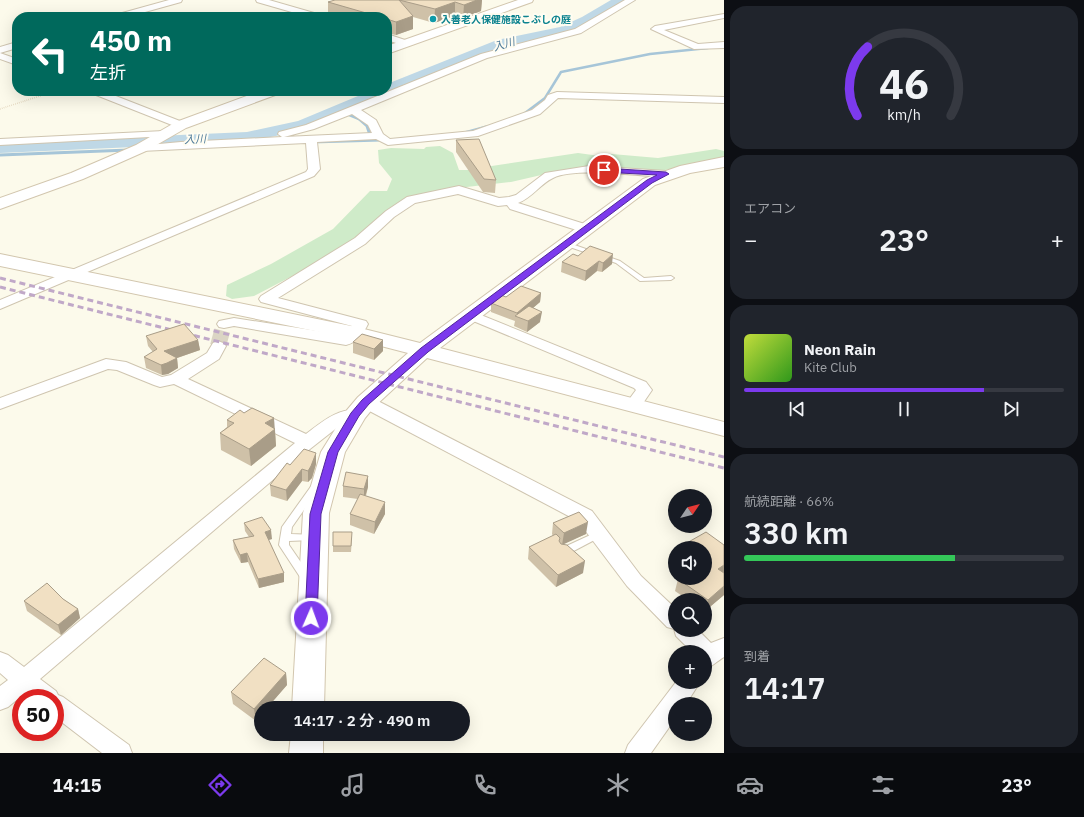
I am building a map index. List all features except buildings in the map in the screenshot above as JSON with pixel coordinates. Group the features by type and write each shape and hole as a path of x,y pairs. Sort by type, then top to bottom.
{"street":[{"path":"136,12 178,0"},
{"path":"260,0 301,12"},
{"path":"392,48 528,0"},
{"path":"392,93 484,56 578,31 631,0"},
{"path":"724,16 655,29 697,47 724,45"},
{"path":"392,39 405,43"},
{"path":"0,46 12,42"},
{"path":"0,50 12,47"},
{"path":"0,56 12,60"},
{"path":"143,146 378,136 388,142 474,134 536,112 549,102 552,97 557,95 724,100"},
{"path":"107,96 181,125"},
{"path":"0,204 77,176 143,146 181,125 259,96"},
{"path":"254,141 310,127 384,96"},
{"path":"351,109 374,123 378,136"},
{"path":"0,142 162,135"},
{"path":"0,305 73,276 310,174 314,169 311,139"},
{"path":"0,700 308,442 337,420 360,408 424,350 649,182 666,174 707,164 724,162"},
{"path":"224,324 234,322 346,340 356,333 361,324 266,299 360,241 390,214 412,200 459,190 498,202 510,201 520,198 549,175 569,171 589,169 666,174"},
{"path":"510,201 514,206 586,230"},
{"path":"0,260 356,333 724,429"},
{"path":"471,315 640,385 644,390 633,405"},
{"path":"0,404 106,364 120,365 160,382 176,379 213,356 218,346"},
{"path":"176,379 308,442"},
{"path":"308,701 316,514 333,452 360,408"},
{"path":"360,408 585,516 634,581 668,615"},
{"path":"692,637 713,654"},
{"path":"0,661 36,689"},
{"path":"637,753 684,689"},
{"path":"64,711 120,753"},
{"path":"306,753 307,741"}],"lane":[{"path":"566,244 618,262 642,280 671,278"},
{"path":"312,588 284,544 287,527 329,468"},
{"path":"564,552 599,534"},
{"path":"285,538 314,537"}],"path":[{"path":"0,109 40,96"}],"green space":[{"path":"440,146 453,153 459,170 473,170 578,153 600,156 612,154 658,158 716,149 724,151 724,159 654,172 586,168 563,170 511,182 421,194 327,258 254,296 232,299 226,296 227,285 271,264 333,229 370,191 387,191 392,179 379,163 378,150 391,148 424,149 426,147"}],"waterway":[{"name":"入川","path":"392,87 502,43 564,30 587,20 620,0"},
{"path":"525,113 545,98 561,72 650,54 708,48"},
{"name":"入川","path":"0,148 247,137 304,125 371,96"},
{"path":"337,110 359,119"},
{"path":"358,118 367,126 371,138"},
{"path":"464,133 486,127"},
{"path":"312,142 381,140"},
{"path":"0,155 129,150"}],"tunnel":[{"path":"218,346 224,324"}],"railway":[{"path":"0,278 724,457"},
{"path":"0,287 724,468"}],"place":[{"name":"入善老人保健施設こぶしの庭","path":"433,19"}],"route":[{"path":"311,618 316,514 333,452 355,415 366,402 424,350 649,182 666,174 604,170"}]}
